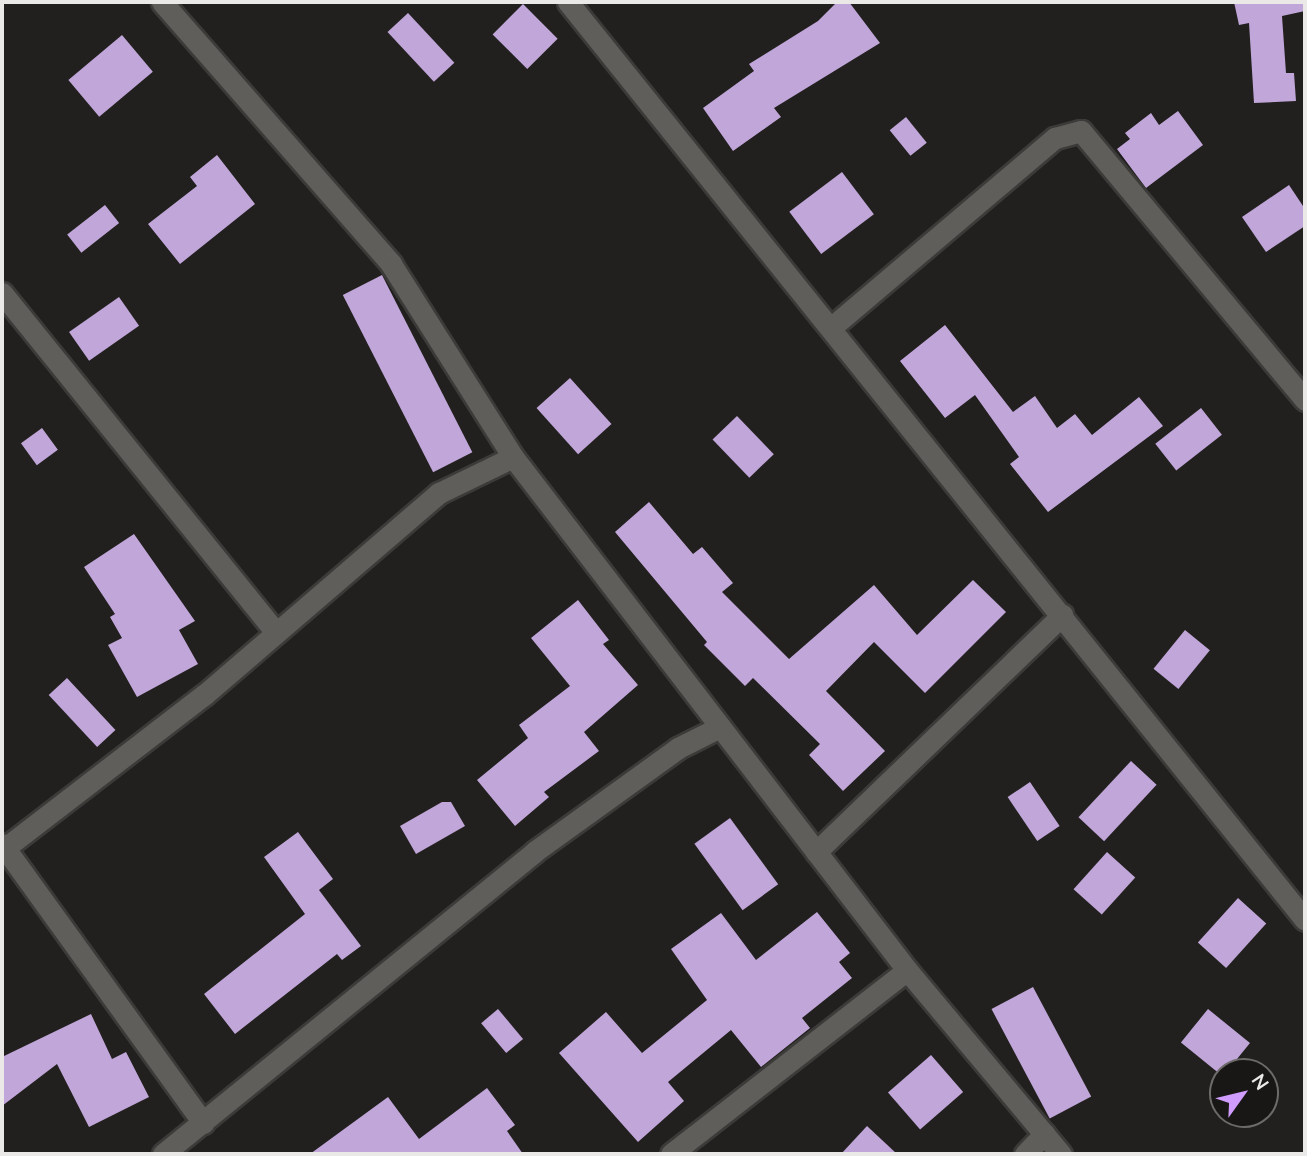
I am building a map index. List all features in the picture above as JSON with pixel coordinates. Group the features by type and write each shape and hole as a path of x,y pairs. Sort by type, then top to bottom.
{"street":[{"path":"568,2 833,326 1305,920"},
{"path":"172,6 391,264 513,457 907,970 1061,1154"},
{"path":"833,326 1055,138 1081,131 1305,400"},
{"path":"2,292 275,631"},
{"path":"204,1122 4,846 204,695 439,492 513,457"},
{"path":"816,852 1062,615"},
{"path":"163,1154 534,852 678,748 720,727"},
{"path":"671,1154 907,970"},
{"path":"1025,1154 1044,1134"}],"building":[{"path":"837,2 849,2 880,43 774,108 781,117 733,151 703,108 754,71 749,64 818,21"},
{"path":"1234,2 1305,2 1305,11 1282,16 1286,73 1294,73 1296,101 1254,103 1249,23 1239,25"},
{"path":"523,4 558,39 527,69 493,34"},
{"path":"408,13 454,63 434,82 388,32"},
{"path":"122,35 153,72 99,117 68,80"},
{"path":"1178,111 1203,145 1146,188 1117,149 1130,139 1125,133 1151,113 1159,125"},
{"path":"906,117 927,143 910,156 890,130"},
{"path":"217,155 255,204 180,264 148,224 197,186 190,177"},
{"path":"842,172 874,214 821,254 789,212"},
{"path":"1289,185 1305,209 1305,226 1266,252 1242,217"},
{"path":"105,205 119,223 81,253 67,235"},
{"path":"382,275 472,452 433,472 343,295"},
{"path":"119,297 139,326 89,361 69,332"},
{"path":"945,325 1013,412 1035,396 1057,428 1075,414 1092,435 1139,397 1163,426 1048,512 1010,464 1019,457 975,395 945,418 900,361"},
{"path":"570,378 611,424 578,454 537,408"},
{"path":"1201,408 1222,435 1176,471 1155,444"},
{"path":"737,416 774,454 749,478 713,440"},
{"path":"42,428 58,450 37,465 21,443"},
{"path":"649,502 693,554 702,547 733,583 722,592 789,659 874,585 917,635 973,580 1006,612 925,693 874,642 826,691 885,751 843,791 809,755 820,744 753,678 745,686 704,645 707,642 615,532"},
{"path":"134,534 195,621 179,630 198,664 137,697 108,645 122,638 110,617 115,614 84,567"},
{"path":"578,600 609,640 603,644 638,685 584,732 599,751 544,792 549,797 515,826 477,780 528,738 519,725 570,686 531,638"},
{"path":"1185,630 1210,650 1178,689 1154,669"},
{"path":"67,678 115,730 97,747 49,695"},
{"path":"1131,761 1157,785 1104,841 1078,817"},
{"path":"1030,782 1060,826 1037,841 1008,797"},
{"path":"442,802 451,802 465,826 416,854 400,826"},
{"path":"730,818 778,884 743,910 694,844"},
{"path":"298,832 333,879 319,890 361,946 342,960 337,954 235,1034 204,994 305,914 264,857"},
{"path":"1107,852 1135,877 1102,915 1074,889"},
{"path":"1238,898 1266,923 1226,968 1198,943"},
{"path":"817,912 850,953 839,962 852,978 802,1018 810,1028 761,1067 731,1030 668,1082 684,1101 638,1142 559,1053 606,1012 642,1053 707,1000 671,949 721,913 756,960"},
{"path":"1033,987 1091,1096 1050,1119 992,1009"},
{"path":"498,1009 523,1039 506,1053 481,1023"},
{"path":"1208,1009 1250,1043 1238,1058 1209,1058 1209,1065 1181,1042"},
{"path":"91,1014 112,1059 126,1052 149,1097 89,1127 57,1064 2,1106 2,1057"},
{"path":"931,1055 963,1092 920,1129 888,1092"},
{"path":"487,1088 515,1125 507,1131 523,1154 310,1154 388,1097 419,1139"},
{"path":"867,1126 897,1154 841,1154"}]}
